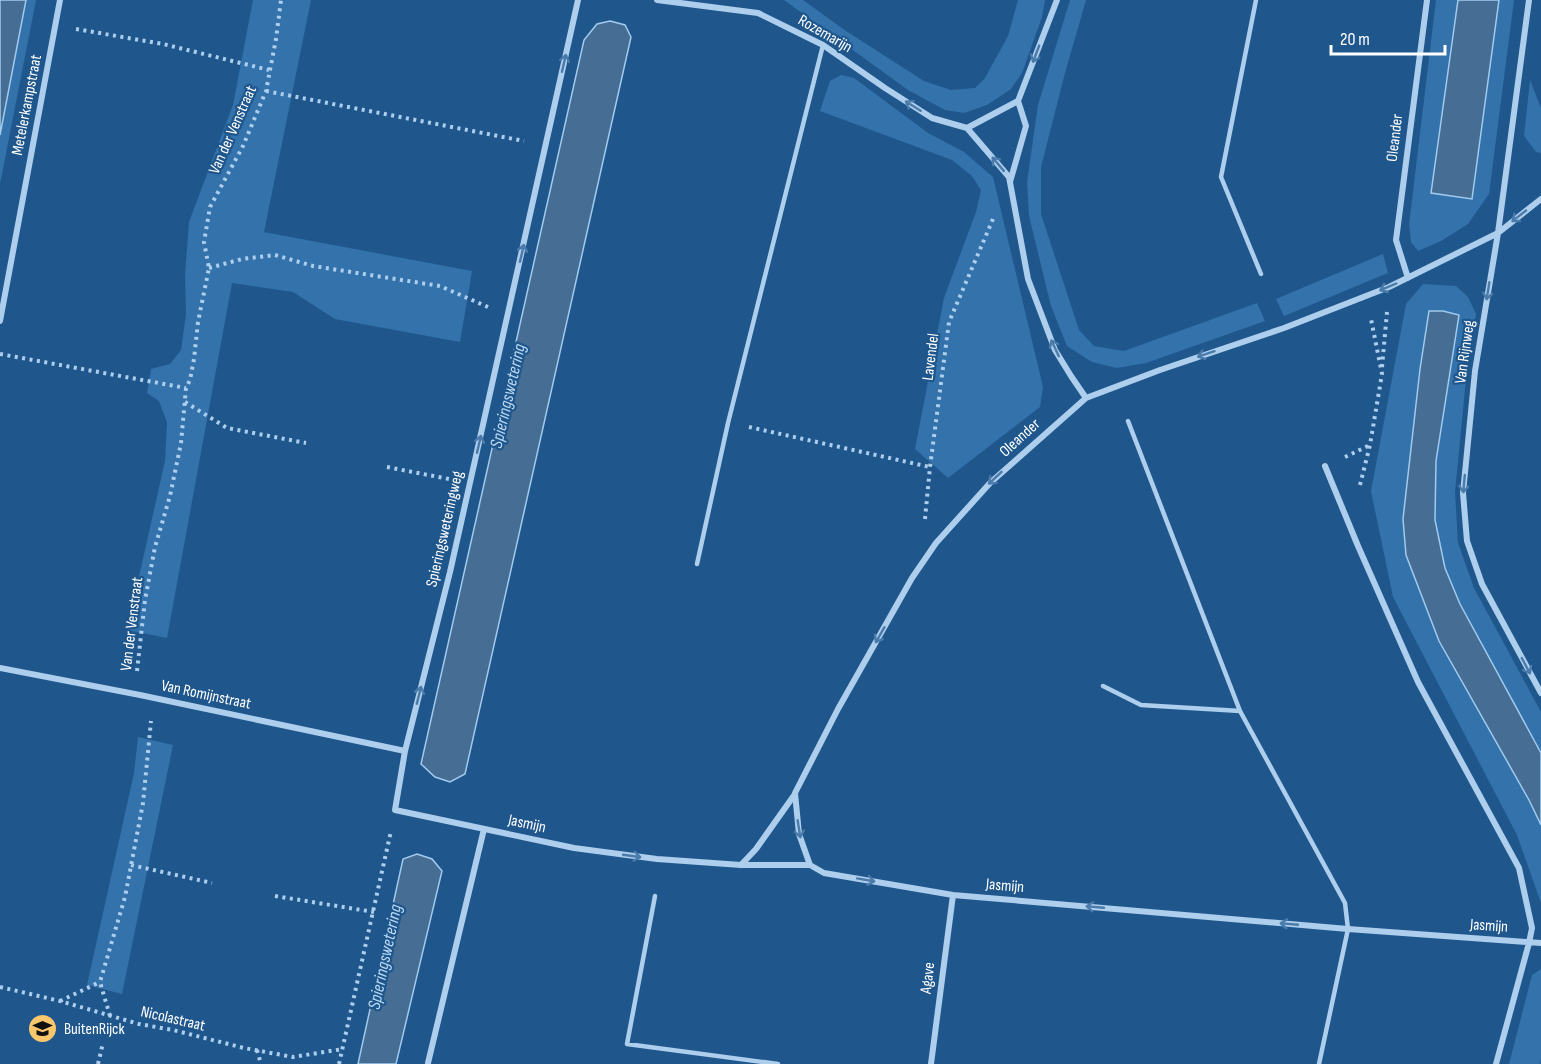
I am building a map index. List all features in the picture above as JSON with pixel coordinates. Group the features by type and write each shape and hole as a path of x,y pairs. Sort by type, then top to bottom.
{"street":[{"name":"Metelerkampstraat","path":"0,321 60,0"},
{"name":"Spieringsweteringweg","path":"395,810 405,751 450,572 579,0"},
{"name":"Rozemarijn","path":"657,0 758,13 823,45 932,118 967,128"},
{"path":"1010,183 1026,126 1018,100 1057,0"},
{"name":"Oleander","path":"1408,278 1396,240 1427,0"},
{"name":"Van Rijnweg","path":"1529,0 1497,233 1475,371 1463,493 1467,541 1482,584 1541,693"},
{"path":"1018,100 967,128 1009,177 1028,279 1056,350 1086,398"},
{"name":"Oleander","path":"741,865 756,849 795,793 838,708 912,578 936,543 990,483 1086,398 1284,328 1408,278 1497,233 1541,199"},
{"name":"Jasmijn","path":"1325,466 1418,682 1519,867 1532,928 1496,1064"},
{"name":"Van Romijnstraat","path":"0,668 405,751"},
{"path":"795,793 799,834 810,865"},
{"name":"Jasmijn","path":"395,810 574,848 657,859 741,865 810,865 824,873 953,895 1541,943"},
{"name":"Jasmijn","path":"428,1063 484,829"},
{"name":"Agave","path":"931,1064 953,895"}],"lane":[{"path":"1256,0 1221,177 1261,274"},
{"path":"697,564 728,423 823,45"},
{"path":"1128,421 1240,711 1345,903 1348,929 1319,1064"},
{"path":"1103,686 1141,705 1240,711"},
{"path":"655,896 627,1044 778,1064"}],"path":[{"name":"Van der Venstraat","path":"100,982 125,897 143,803 151,717 140,695 137,675 145,600 155,547 170,496 181,443 186,388 190,380 198,322 209,268 204,242 210,207 243,146 266,90 281,0"},
{"path":"55,25 163,44 269,70"},
{"path":"266,90 546,145"},
{"name":"Lavendel","path":"936,543 924,526 949,322 1010,183"},
{"path":"209,268 242,259 275,255 313,266 441,286 508,316"},
{"path":"1359,494 1382,374 1389,286"},
{"path":"1366,296 1382,374"},
{"path":"0,354 186,388"},
{"path":"185,402 227,428 306,443"},
{"path":"728,423 930,467"},
{"path":"387,467 470,483"},
{"path":"339,1064 395,810"},
{"path":"130,865 212,883"},
{"path":"275,896 374,912"},
{"path":"60,1001 100,982 110,1016"},
{"name":"Nicolastraat","path":"0,987 110,1016 293,1057 343,1049"},
{"path":"98,1064 103,1043"},
{"path":"257,1050 261,1064"}],"shaded area":[{"path":"26,0 36,0 0,184 0,135"},
{"path":"253,0 311,0 264,232 472,271 460,342 335,319 293,292 232,283 167,638 127,630 165,461 167,422 159,401 147,393 151,369 170,364 181,350 186,314 185,275 189,222 233,105"},
{"path":"784,0 803,0 846,31 924,81 951,90 975,88 985,78 1008,36 1018,0 1045,0 1042,17 1022,73 1011,89 987,105 964,113 945,110 908,90"},
{"path":"1070,0 1086,0 1041,167 1041,214 1079,330 1094,346 1124,351 1257,303 1265,321 1146,363 1117,368 1092,362 1067,346 1051,306 1029,216 1027,182 1038,105"},
{"path":"1436,0 1458,0 1431,193 1471,198 1499,0 1514,0 1489,194 1468,224 1441,241 1418,251 1411,242 1409,225"},
{"path":"841,75 854,78 928,133 964,152 993,177 1043,387 1040,407 948,478 915,449 944,298 976,212 981,190 972,176 952,160 820,111 830,81"},
{"path":"1530,80 1541,108 1541,153 1536,152 1524,136"},
{"path":"1383,254 1388,273 1284,316 1276,299"},
{"path":"1423,284 1456,286 1468,297 1476,314 1467,369 1455,492 1458,543 1474,588 1541,712 1541,753 1460,604 1445,568 1435,520 1436,461 1459,315 1443,311 1420,368 1403,519 1406,555 1439,641 1541,825 1541,903 1517,835 1393,597 1371,491 1406,304"},
{"path":"138,737 173,745 122,994 87,985 134,773"},
{"path":"1541,969 1540,1064 1509,1064 1532,975"}],"water":[{"path":"0,0 26,0 0,135"},
{"path":"1458,0 1499,0 1472,199 1431,193"},
{"name":"Spieringswetering","path":"610,21 625,25 631,37 465,774 450,782 435,777 421,764 584,40 597,24"},
{"path":"1429,311 1443,311 1459,315 1436,461 1435,520 1445,568 1460,604 1541,753 1541,825 1439,641 1406,555 1403,519"},
{"name":"Spieringswetering","path":"417,854 432,859 442,871 396,1064 358,1064 403,859"}],"place":[{"name":"BuitenRijck","path":"43,1029"}]}
